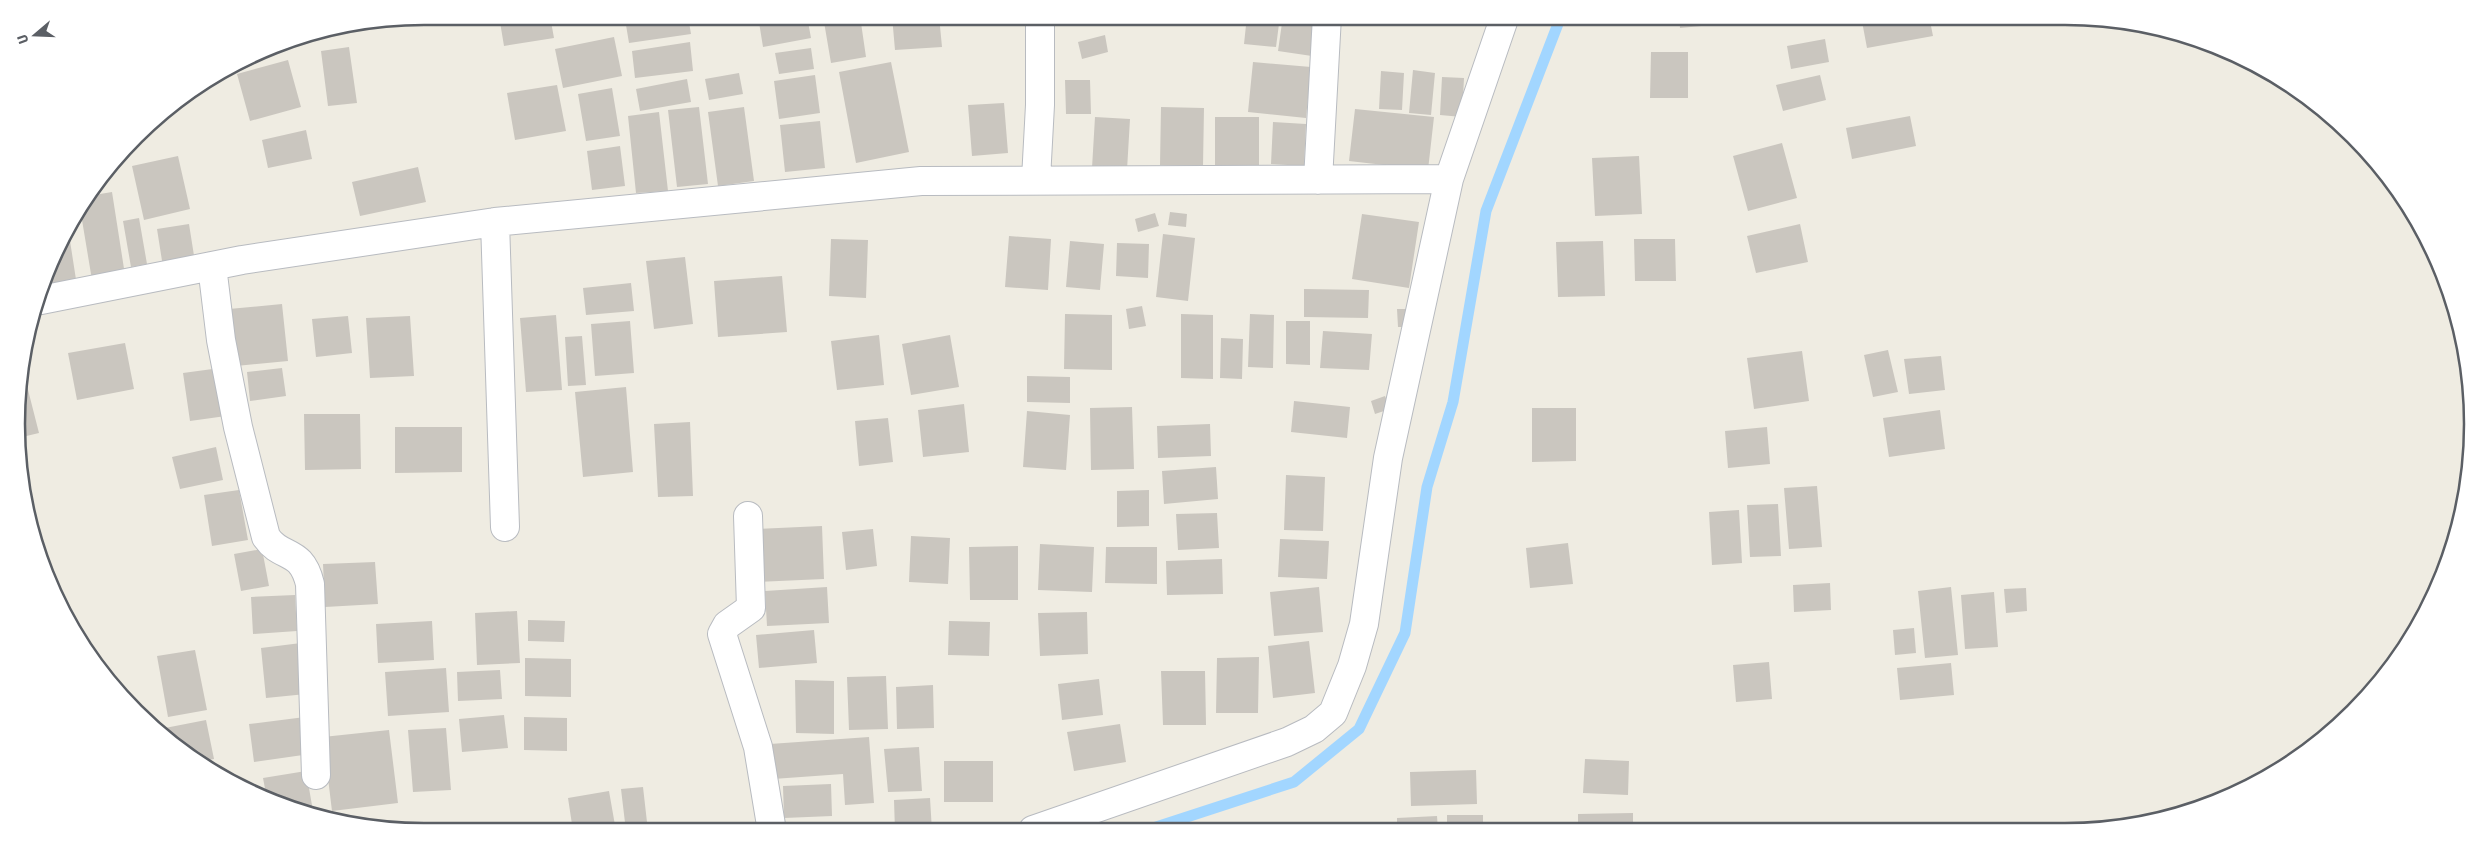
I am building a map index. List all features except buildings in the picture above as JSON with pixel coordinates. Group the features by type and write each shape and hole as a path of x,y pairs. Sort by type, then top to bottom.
{"street":[{"path":"1036,179 1040,105 1040,25"},
{"path":"1318,180 1327,25"},
{"path":"1053,823 1287,742 1314,729 1333,713 1352,666 1364,624 1388,458 1449,179 1502,25"},
{"path":"45,299 212,266 495,222 921,181 1036,179 1449,179"},
{"path":"495,222 505,528"},
{"path":"212,266 221,340 238,427 266,537 273,545 300,561 310,584 316,775"},
{"path":"748,516 751,608 726,624 722,634 758,747 771,823"}],"waterway":[{"path":"1168,823 1294,782 1359,729 1405,633 1427,487 1453,402 1486,211 1558,25"}]}
